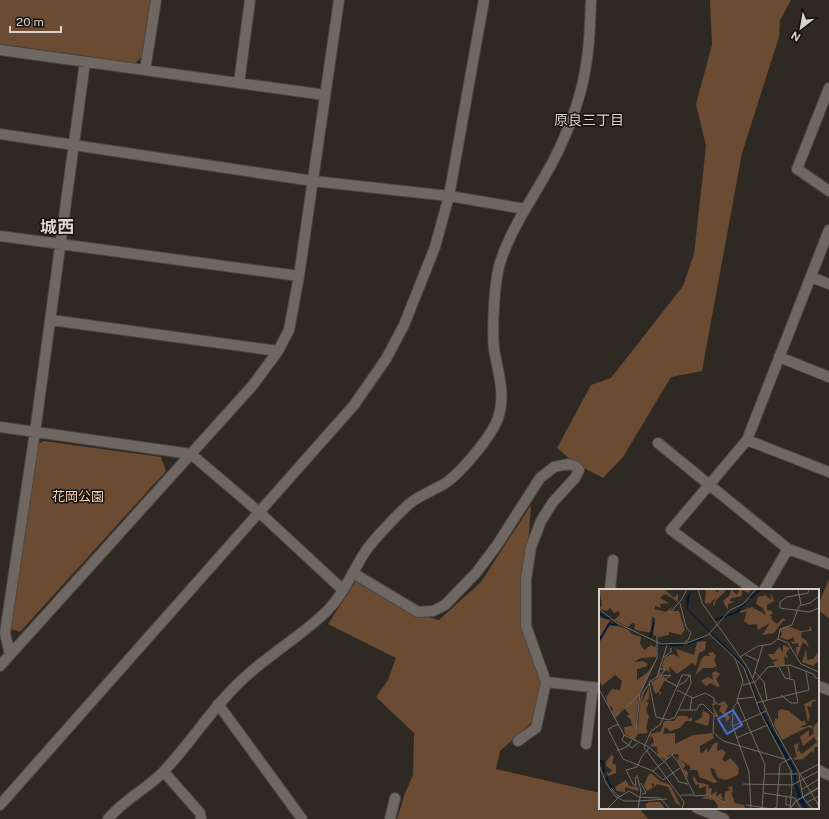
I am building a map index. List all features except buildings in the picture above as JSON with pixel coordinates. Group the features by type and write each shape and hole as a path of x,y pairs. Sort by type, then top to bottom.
{"street":[{"path":"145,70 156,0"},
{"path":"239,83 250,0"},
{"path":"0,666 253,385 278,351 288,330 299,276 339,0"},
{"path":"0,805 354,405 386,359 417,296 435,247 449,196 484,0"},
{"path":"108,819 116,809 164,772 218,704 244,678 316,622 330,608 354,574 366,550 409,504 428,491 442,485 463,468 497,421 502,406 502,387 494,348 499,265 525,209 560,149 580,95 587,65 591,0"},
{"path":"0,50 325,95"},
{"path":"10,655 5,634 51,320 85,62"},
{"path":"829,88 797,169 829,191"},
{"path":"0,134 313,180 449,196 525,209"},
{"path":"753,589 672,530 746,440 829,230"},
{"path":"0,236 299,276"},
{"path":"811,276 829,284"},
{"path":"51,320 278,351"},
{"path":"779,357 829,376"},
{"path":"0,427 191,454 259,512 343,590"},
{"path":"746,440 829,472"},
{"path":"658,444 788,549 829,564"},
{"path":"354,574 418,612 433,611 446,604 476,573 497,545 540,478 554,467 568,464 576,466 579,470 575,478 553,502 541,521 531,547 526,579 526,626 546,682 536,728 518,741"},
{"path":"765,589 788,549"},
{"path":"610,589 613,560"},
{"path":"546,682 597,688 586,744"},
{"path":"819,686 829,690"},
{"path":"218,704 302,819"},
{"path":"819,770 829,775"},
{"path":"164,772 200,813 201,819"},
{"path":"390,819 395,798"},
{"path":"699,809 724,819"}],"green space":[{"path":"0,0 150,0 142,56 136,63 0,44"},
{"path":"710,0 791,0 780,20 779,37 742,153 702,371 671,377 623,457 603,478 576,464 557,448 591,385 611,378 683,286 694,254 706,146 696,104 712,45"},
{"name":"花岡公園","path":"43,441 161,457 166,471 20,632 11,629 37,445"},
{"path":"531,505 529,534 520,591 527,646 542,683 531,723 500,751 496,769 599,793 599,809 640,809 648,819 397,819 405,793 413,775 414,733 376,697 388,680 396,658 328,624 356,581 417,614 439,620 481,582"},
{"path":"829,579 829,618 819,611 819,603"}],"district":[{"name":"原良三丁目","path":"589,120"},
{"name":"城西","path":"57,227"}]}
